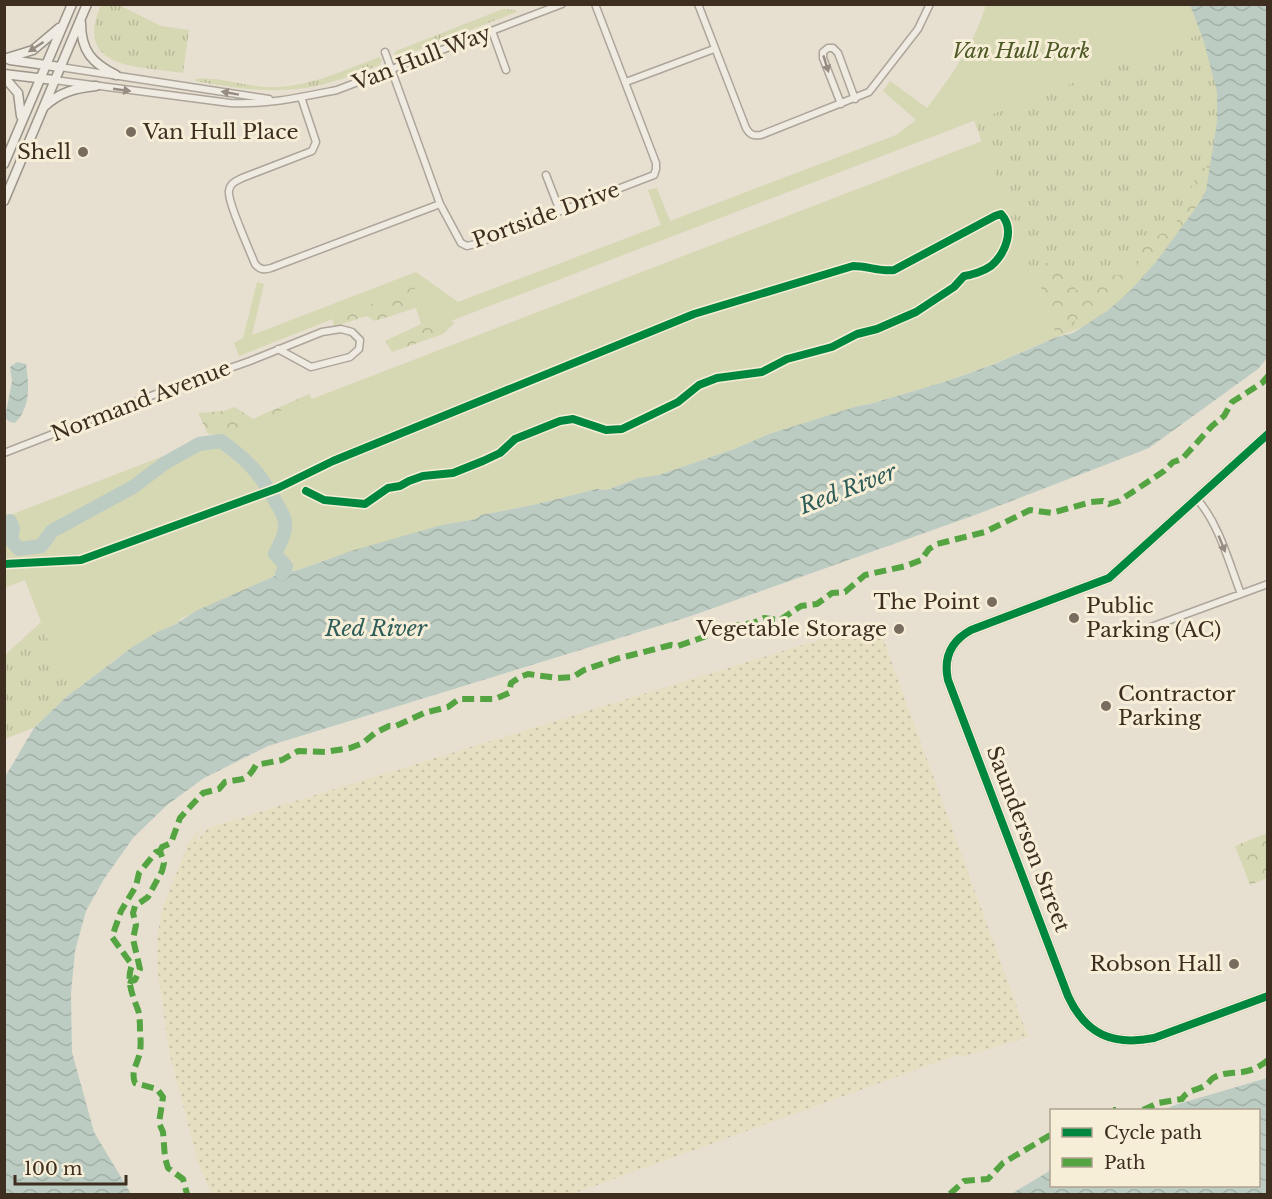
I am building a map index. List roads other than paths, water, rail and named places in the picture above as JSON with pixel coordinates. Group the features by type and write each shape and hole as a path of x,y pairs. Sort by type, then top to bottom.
{"street":[{"path":"4,164 72,4"},
{"path":"4,201 87,4"},
{"name":"Van Hull Way","path":"54,80 242,103 301,97 337,90 562,4"},
{"name":"Portside Drive","path":"385,52 440,204 457,238 467,246 654,175 656,163 595,4"},
{"path":"698,4 746,128 754,136 869,92 918,29 930,4"},
{"path":"81,19 82,40 91,58 100,67 116,75"},
{"path":"4,59 33,50 62,26"},
{"path":"492,31 507,70"},
{"path":"841,104 823,58 823,52 828,48 833,48 838,53 855,99"},
{"path":"626,82 714,49"},
{"path":"4,59 60,67"},
{"name":"Van Hull Way","path":"60,67 278,100"},
{"path":"4,76 54,80"},
{"path":"4,76 18,93 21,105 20,123"},
{"path":"154,94 159,81"},
{"path":"41,111 47,104 65,93 78,88 96,86"},
{"path":"301,97 316,142 312,151 242,178 231,184 229,188 230,200 258,268 262,270 271,268 440,204"},
{"path":"546,175 560,212"},
{"name":"Normand Avenue","path":"4,453 322,332 341,329 352,332 360,340 359,349 350,357 311,368 278,349"},
{"path":"1241,594 1215,528 1196,498 1268,434"},
{"name":"Saunderson Street","path":"1196,498 1109,579 971,630 953,644 947,658 946,669 948,680 1068,996 1082,1019 1102,1035 1127,1042 1154,1038 1268,996"},
{"path":"1132,634 1268,584"}],"water":[{"name":"Red River","path":"1190,5 1267,5 1268,357 1258,369 1149,448 975,515 691,616 268,746 204,778 167,805 133,838 104,879 86,911 75,951 71,993 72,1052 94,1132 131,1194 5,1194 5,777 34,728 65,698 131,648 196,611 279,574 442,525 476,519 481,515 597,489 607,490 638,478 659,475 734,449 769,434 944,382 992,365 1057,337 1073,333 1107,311 1130,291 1156,262 1206,191 1217,122 1217,92 1204,42"},
{"path":"17,362 26,364 28,395 24,410 15,423 5,418 12,381 10,367"},
{"path":"1267,1078 1267,1194 1011,1194 1050,1171 1050,1187 1260,1187 1260,1109 1166,1109"}],"waterway":[{"path":"10,521 13,529 11,540 19,549 41,546 52,531 133,487 165,463 199,444 221,441 246,461 266,486"},
{"path":"273,497 282,513 285,525 283,537 275,554 286,566 282,574"}],"place":[{"name":"Van Hull Place","path":"131,132"},
{"name":"Shell","path":"83,152"},
{"name":"The Point","path":"992,602"},
{"name":"Public Parking (AC)","path":"1074,618"},
{"name":"Vegetable Storage","path":"899,629"},
{"name":"Contractor Parking","path":"1106,706"},
{"name":"Robson Hall","path":"1234,964"}],"park label":[{"name":"Van Hull Park","path":"1021,51"}]}
